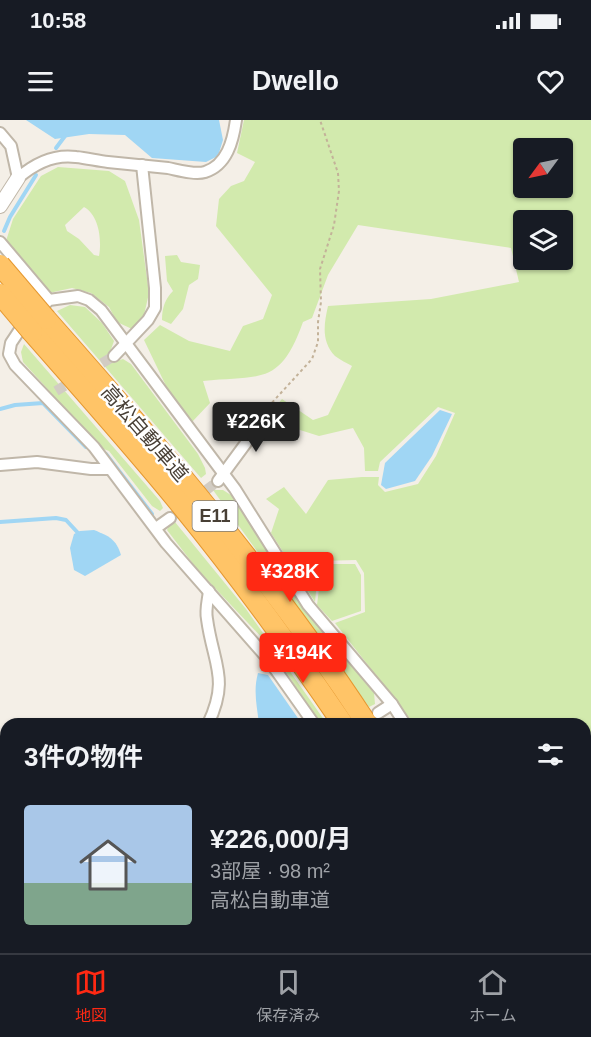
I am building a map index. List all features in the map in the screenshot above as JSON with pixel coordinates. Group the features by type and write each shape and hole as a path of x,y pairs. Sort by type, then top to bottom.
{"highway":[{"name":"高松自動車道","path":"0,265 39,326 231,568 339,718"},
{"name":"高松自動車道","path":"0,294 39,326 199,495 371,718"}],"street":[{"path":"0,206 18,178 33,165 54,158 75,156 106,162 202,173 216,167 225,157 234,137 236,120"},
{"path":"0,133 11,147 18,178"},
{"path":"114,356 148,320 155,308 155,288 142,165"},
{"path":"0,242 49,300"},
{"path":"310,718 268,659 166,543 94,447 51,395 15,365 9,354 11,343 18,331 49,300 78,296 89,300 101,310 221,478 235,489 308,605 392,704 401,718"},
{"path":"221,478 246,443 250,429 262,414"},
{"path":"0,465 37,462 90,469 109,469"},
{"path":"156,528 170,518"},
{"path":"209,591 206,617 221,677 216,706 211,718"},
{"path":"373,718 392,704"}],"path":[{"path":"262,414 312,359 318,342 321,302 320,269 334,225 339,191 338,173 320,120"}],"green space":[{"path":"244,120 591,120 591,718 409,718 335,623 365,612 364,573 356,560 319,561 315,602 271,533 279,509 266,499 284,487 306,514 328,480 379,477 378,485 385,492 418,484 436,456 455,413 438,407 380,462 378,471 365,471 364,448 353,428 319,436 265,419 282,399 313,420 328,415 352,366 335,356 327,344 325,326 328,306 431,299 519,282 516,270 573,270 573,210 513,210 513,256 511,248 358,225 328,275 312,318 303,322 295,343 286,357 277,367 255,377 203,381 210,403 192,422 168,390 144,340 160,325 189,341 230,351 243,326 263,319 272,295 216,226 219,199 231,186 244,181 255,162 237,153"},
{"path":"58,167 109,171 125,181 139,220 149,293 144,315 132,329 117,322 109,307 91,293 72,288 49,293 6,241 13,219 41,176","holes":["84,207 89,211 98,228 99,256 94,255 79,239 67,231 65,225"]},
{"path":"177,255 181,262 200,265 198,279 189,285 183,309 171,324 162,320 164,304 173,291 167,281 165,256"},
{"path":"70,305 85,307 102,323 114,341 110,352 117,361 123,359 131,364 198,454 206,474 201,478 57,311"},
{"path":"24,344 160,501 163,508 160,511 152,506 109,451 101,448 23,362 21,352"},
{"path":"213,490 223,490 234,497 308,613 374,693 375,704 369,707"},
{"path":"175,522 246,609 323,718 317,718 265,641 197,569 167,530 170,523"},
{"path":"322,564 355,564 361,575 361,611 332,621 317,605"}],"water":[{"path":"26,120 219,120 223,140 218,156 206,162 152,158 125,135 89,134 55,139"},
{"path":"440,410 452,414 432,456 415,481 386,489 381,485 385,463"},
{"path":"94,530 111,539 117,545 121,555 85,576 74,570 70,548 74,534"},
{"path":"258,673 268,675 298,718 258,718"}],"waterway":[{"path":"56,148 65,136"},
{"path":"4,231 36,175"},
{"path":"0,409 15,405 43,403 86,447"},
{"path":"106,454 152,514"},
{"path":"0,522 56,518 66,520 79,534"}],"tunnel":[{"path":"89,371 114,356"},
{"path":"56,391 76,379"},
{"path":"170,518 218,481"}]}
